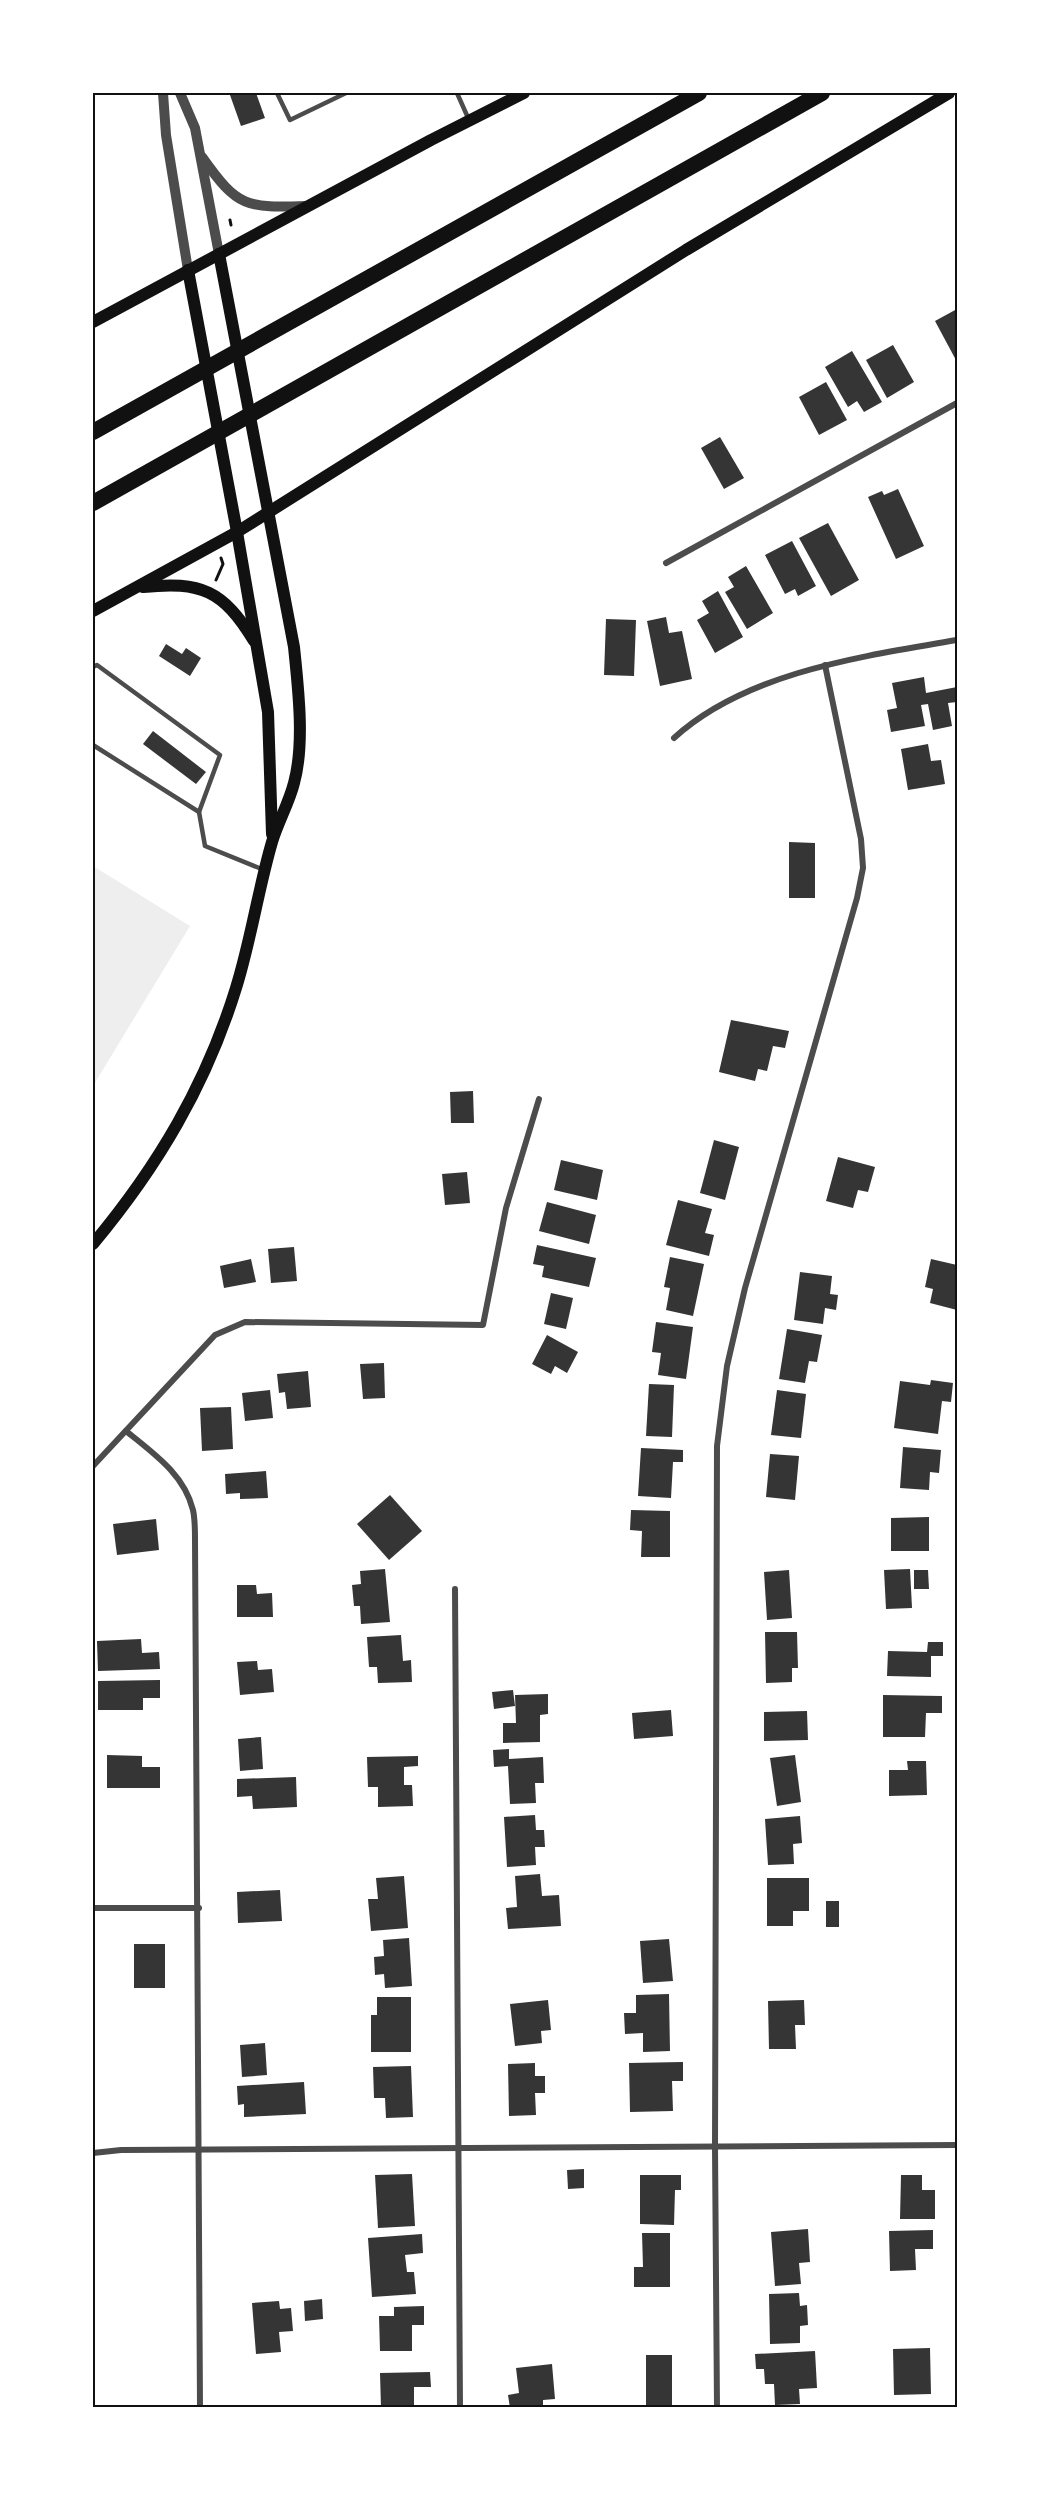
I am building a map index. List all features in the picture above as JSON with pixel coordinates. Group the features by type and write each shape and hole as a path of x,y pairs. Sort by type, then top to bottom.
{"highway":[{"path":"93,432 699,93"},
{"path":"93,503 822,93"}],"main road":[{"path":"93,322 307,206 524,93"},
{"path":"93,612 237,532 686,250 949,93"},
{"path":"93,1244 170,1139 191,1099 222,1028 236,987 272,842 294,782 299,738 299,693 294,647 219,254"},
{"path":"188,270 268,712 272,842"},
{"path":"135,588 174,584 191,585 207,591 223,600 240,618 258,649"}],"street":[{"path":"163,93 166,135 188,270"},
{"path":"180,93 195,128 219,254"},
{"path":"200,154 220,182 238,200 264,207 307,206"},
{"path":"666,563 957,403"},
{"path":"674,738 683,730 740,696 825,664 957,640"},
{"path":"717,2408 715,2147 717,1446 727,1366 745,1288 857,898 863,868 858,821 825,664"},
{"path":"93,1466 215,1335 245,1322 483,1325 506,1208 539,1099"},
{"path":"126,1431 165,1464 183,1486 193,1510 199,1908 200,2408"},
{"path":"455,1589 460,2408"},
{"path":"93,1908 199,1908"},
{"path":"93,2154 121,2150 957,2145"}],"lane":[{"path":"277,93 291,120 346,93"},
{"path":"457,93 469,120"},
{"path":"93,667 97,665 220,755 199,812 205,846 266,871"},
{"path":"93,745 199,812"}],"path":[{"path":"231,225 227,221 234,210"},
{"path":"214,584 223,564"}],"shaded area":[{"path":"93,866 190,926 93,1086"}],"building":[{"path":"256,93 265,118 241,126 230,95"},
{"path":"957,309 957,362 935,321"},
{"path":"893,345 914,382 887,398 866,360"},
{"path":"852,351 882,402 864,412 857,401 848,407 825,367"},
{"path":"826,382 847,420 819,435 799,397"},
{"path":"720,437 744,478 724,489 701,448"},
{"path":"898,489 924,546 896,559 868,497 882,491 884,495"},
{"path":"828,523 859,580 831,596 799,538"},
{"path":"792,541 816,586 798,596 795,589 785,594 765,555"},
{"path":"746,566 773,613 747,629 725,592 734,587 728,577"},
{"path":"718,591 743,637 715,653 697,620 709,613 702,601"},
{"path":"666,617 669,633 682,631 692,679 660,686 647,621"},
{"path":"606,619 636,620 634,676 604,675"},
{"path":"166,644 182,654 186,648 201,658 190,676 159,656"},
{"path":"924,677 926,693 957,687 957,702 948,703 952,726 933,730 928,704 921,705 925,726 891,732 887,710 897,708 892,683"},
{"path":"153,731 206,772 196,784 143,744"},
{"path":"928,744 931,761 941,760 945,784 908,790 901,749"},
{"path":"789,842 815,843 815,898 789,898"},
{"path":"731,1020 789,1031 785,1048 773,1046 767,1071 758,1069 755,1081 719,1072"},
{"path":"473,1091 474,1123 451,1123 450,1092"},
{"path":"714,1140 739,1147 725,1200 700,1193"},
{"path":"838,1157 875,1167 868,1192 858,1190 853,1208 826,1201"},
{"path":"561,1160 603,1170 597,1200 554,1190"},
{"path":"467,1172 470,1203 445,1205 442,1174"},
{"path":"678,1200 712,1209 705,1233 714,1235 709,1256 666,1245"},
{"path":"547,1202 596,1215 589,1244 539,1231"},
{"path":"537,1245 596,1258 589,1287 542,1277 544,1266 533,1264"},
{"path":"294,1247 297,1281 271,1283 268,1249"},
{"path":"670,1257 704,1264 693,1316 666,1310 670,1288 664,1287"},
{"path":"251,1259 256,1282 224,1288 220,1266"},
{"path":"931,1259 957,1265 957,1310 930,1303 933,1289 925,1287"},
{"path":"800,1272 832,1276 830,1294 838,1295 836,1310 825,1308 823,1324 794,1320"},
{"path":"551,1293 573,1298 566,1329 544,1324"},
{"path":"656,1322 693,1327 686,1379 658,1375 661,1353 652,1352"},
{"path":"787,1329 822,1335 817,1362 809,1361 805,1383 779,1379"},
{"path":"547,1335 578,1352 567,1373 555,1366 551,1374 532,1364"},
{"path":"384,1363 385,1398 363,1399 360,1364"},
{"path":"308,1371 311,1407 287,1409 285,1392 279,1393 277,1374"},
{"path":"931,1380 953,1383 951,1402 942,1401 938,1434 894,1428 900,1381 930,1385"},
{"path":"649,1384 674,1385 672,1437 646,1436"},
{"path":"270,1390 273,1418 245,1421 242,1393"},
{"path":"777,1390 806,1394 801,1438 771,1435"},
{"path":"231,1407 233,1449 202,1451 200,1408"},
{"path":"903,1447 941,1450 939,1473 930,1472 929,1490 900,1488"},
{"path":"641,1448 683,1450 683,1462 673,1462 671,1498 638,1496"},
{"path":"770,1454 799,1456 795,1500 766,1497"},
{"path":"266,1471 268,1498 240,1499 240,1493 226,1494 225,1474"},
{"path":"390,1495 422,1531 389,1560 357,1524"},
{"path":"631,1510 670,1511 670,1557 641,1557 642,1531 630,1530"},
{"path":"929,1517 929,1551 891,1551 891,1518"},
{"path":"156,1519 159,1550 117,1555 113,1524"},
{"path":"385,1569 390,1622 361,1624 360,1606 354,1606 352,1585 361,1584 360,1571"},
{"path":"910,1569 912,1608 886,1609 884,1570"},
{"path":"789,1570 792,1618 767,1620 764,1572"},
{"path":"914,1570 928,1570 929,1589 914,1589"},
{"path":"237,1585 256,1585 257,1594 272,1593 273,1617 237,1617"},
{"path":"765,1632 797,1632 798,1668 792,1668 792,1682 766,1683"},
{"path":"401,1635 403,1661 411,1660 412,1682 378,1683 377,1667 369,1667 367,1637"},
{"path":"141,1639 142,1653 159,1652 160,1669 98,1671 97,1641"},
{"path":"928,1642 943,1642 943,1656 931,1656 931,1677 887,1676 888,1651 927,1652"},
{"path":"257,1661 258,1670 272,1669 274,1692 240,1695 237,1662"},
{"path":"160,1680 160,1698 143,1698 143,1710 98,1710 98,1681"},
{"path":"513,1690 515,1706 494,1709 492,1692"},
{"path":"548,1694 548,1714 540,1715 540,1742 503,1743 503,1723 516,1723 515,1695"},
{"path":"883,1695 942,1696 942,1713 926,1713 925,1737 883,1737"},
{"path":"671,1710 673,1736 634,1739 632,1713"},
{"path":"807,1711 808,1740 764,1741 764,1712"},
{"path":"261,1737 263,1769 240,1771 238,1739"},
{"path":"509,1749 509,1759 543,1757 544,1783 535,1783 536,1803 510,1804 508,1766 494,1767 493,1750"},
{"path":"107,1755 142,1756 142,1767 160,1767 160,1788 107,1788"},
{"path":"795,1755 801,1802 777,1806 770,1758"},
{"path":"418,1756 418,1766 404,1767 404,1785 412,1785 413,1806 378,1807 378,1787 368,1787 367,1757"},
{"path":"907,1761 926,1761 927,1795 889,1796 889,1770 908,1770"},
{"path":"296,1777 297,1807 253,1809 252,1796 237,1797 237,1779"},
{"path":"535,1815 536,1830 544,1830 545,1847 535,1847 536,1865 507,1867 504,1817"},
{"path":"800,1816 802,1843 793,1844 794,1864 768,1865 765,1819"},
{"path":"540,1874 542,1896 559,1895 561,1926 508,1929 506,1908 517,1907 515,1876"},
{"path":"404,1876 408,1928 371,1931 368,1899 378,1899 376,1878"},
{"path":"767,1878 809,1878 809,1911 793,1911 793,1926 767,1926"},
{"path":"280,1890 282,1921 238,1923 237,1892"},
{"path":"826,1901 839,1901 839,1927 826,1927"},
{"path":"409,1938 412,1986 385,1988 384,1974 375,1975 374,1957 384,1956 383,1940"},
{"path":"669,1939 673,1981 643,1983 640,1941"},
{"path":"134,1944 165,1944 165,1988 134,1988"},
{"path":"669,1994 670,2051 643,2052 643,2033 625,2034 624,2013 636,2013 636,1995"},
{"path":"377,1997 411,1997 411,2052 371,2052 371,2015 377,2015"},
{"path":"548,2000 551,2030 541,2031 542,2043 515,2046 510,2004"},
{"path":"804,2000 805,2025 795,2025 796,2049 769,2049 768,2001"},
{"path":"265,2043 267,2075 242,2077 240,2045"},
{"path":"683,2062 683,2081 672,2081 673,2111 630,2112 629,2063"},
{"path":"535,2063 535,2076 545,2076 545,2093 535,2093 536,2115 509,2116 508,2064"},
{"path":"411,2066 413,2117 386,2118 385,2098 374,2098 373,2067"},
{"path":"304,2082 306,2114 244,2117 244,2104 238,2105 237,2086"},
{"path":"584,2169 584,2188 568,2189 567,2170"},
{"path":"412,2174 415,2226 378,2228 375,2175"},
{"path":"640,2175 681,2175 681,2190 675,2190 674,2225 640,2224"},
{"path":"901,2175 922,2175 922,2190 935,2190 935,2219 900,2219"},
{"path":"808,2229 810,2262 799,2263 801,2284 775,2286 771,2232"},
{"path":"933,2230 933,2249 915,2249 916,2270 890,2271 889,2231"},
{"path":"642,2233 670,2233 670,2287 634,2287 634,2267 643,2267"},
{"path":"422,2234 423,2253 405,2255 407,2272 414,2272 416,2294 372,2297 368,2238"},
{"path":"799,2293 800,2306 807,2305 808,2325 800,2326 800,2343 770,2344 769,2294"},
{"path":"322,2299 323,2319 305,2321 304,2301"},
{"path":"279,2301 280,2309 291,2308 293,2331 279,2332 281,2352 256,2354 252,2303"},
{"path":"424,2306 424,2325 412,2325 412,2351 380,2351 379,2316 394,2316 394,2307"},
{"path":"930,2348 931,2394 894,2395 893,2349"},
{"path":"815,2351 817,2388 799,2389 800,2404 775,2405 774,2384 765,2384 764,2369 756,2369 755,2354"},
{"path":"646,2355 672,2355 672,2408 646,2408"},
{"path":"552,2364 555,2399 543,2400 543,2408 510,2408 508,2395 519,2393 516,2368"},
{"path":"430,2372 431,2387 414,2387 414,2408 381,2408 380,2373"}]}
